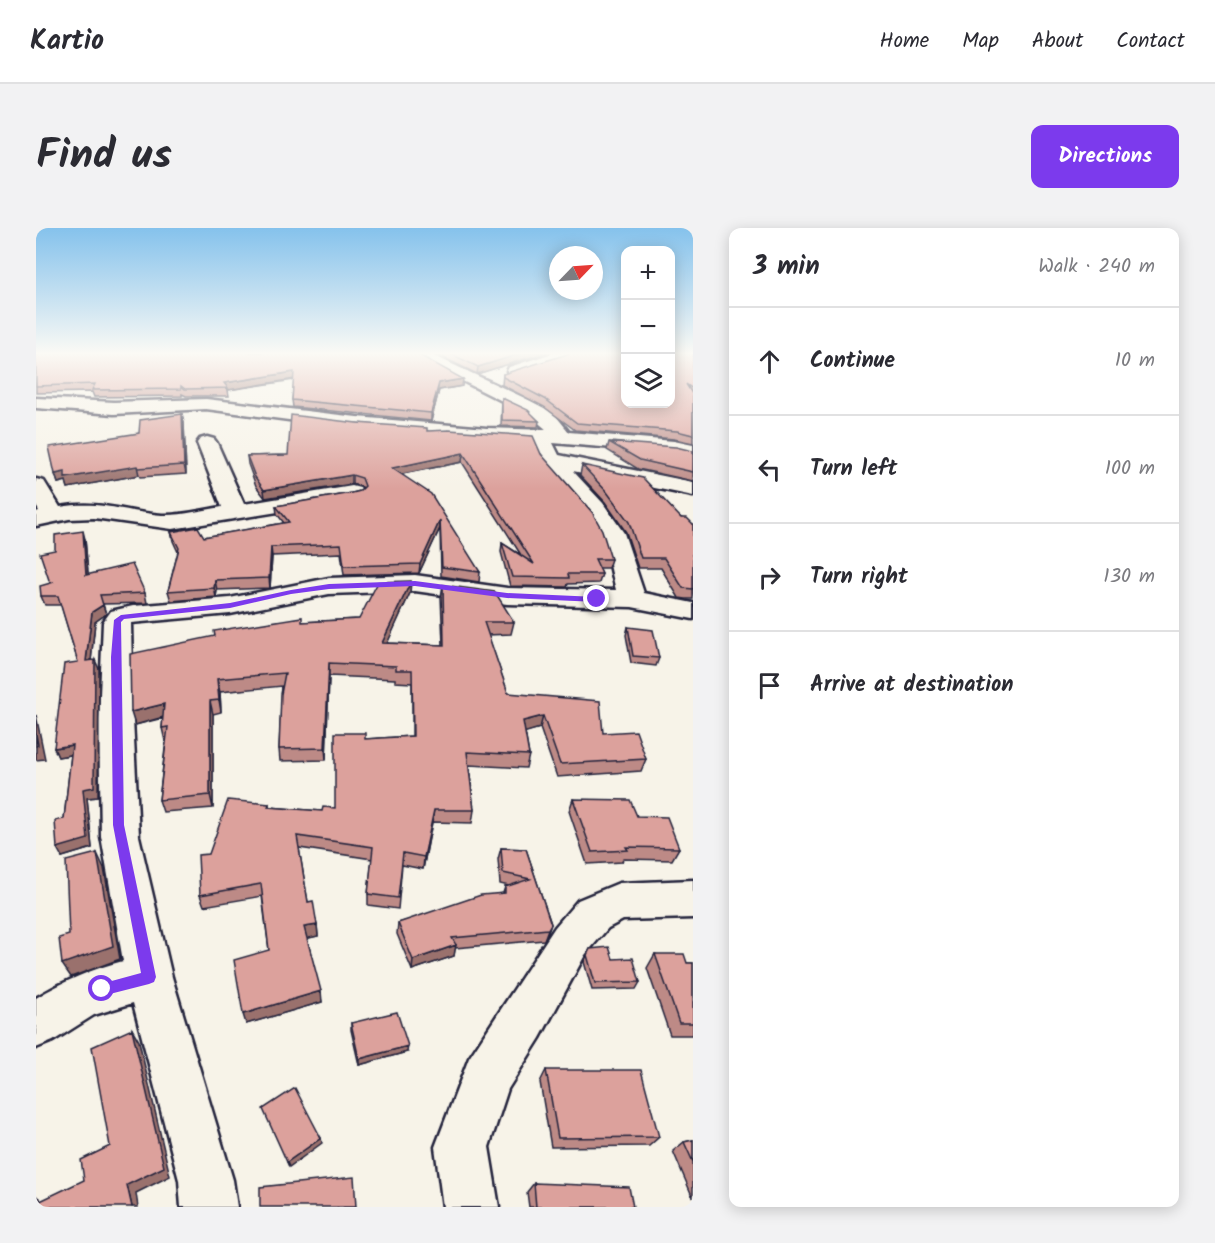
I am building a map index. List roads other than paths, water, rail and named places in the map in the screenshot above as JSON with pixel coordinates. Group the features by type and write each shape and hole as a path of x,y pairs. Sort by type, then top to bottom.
{"street":[{"path":"508,398 535,410 549,420 551,460 595,508 612,533 632,598"},
{"path":"38,408 114,408 206,404 378,425 551,436 674,447 693,451"},
{"path":"207,443 236,513"},
{"path":"551,460 693,489"},
{"path":"36,486 45,517 101,511 159,522 236,513 352,493"},
{"path":"209,1207 206,1180 149,977 119,825 116,657 117,622 121,617 230,606 309,589 415,583 507,596 632,598 691,613"},
{"path":"471,1207 462,1147 487,1076 523,1021 570,941 593,914 619,902 693,899"},
{"path":"36,1024 78,999 102,989 149,977"}]}
